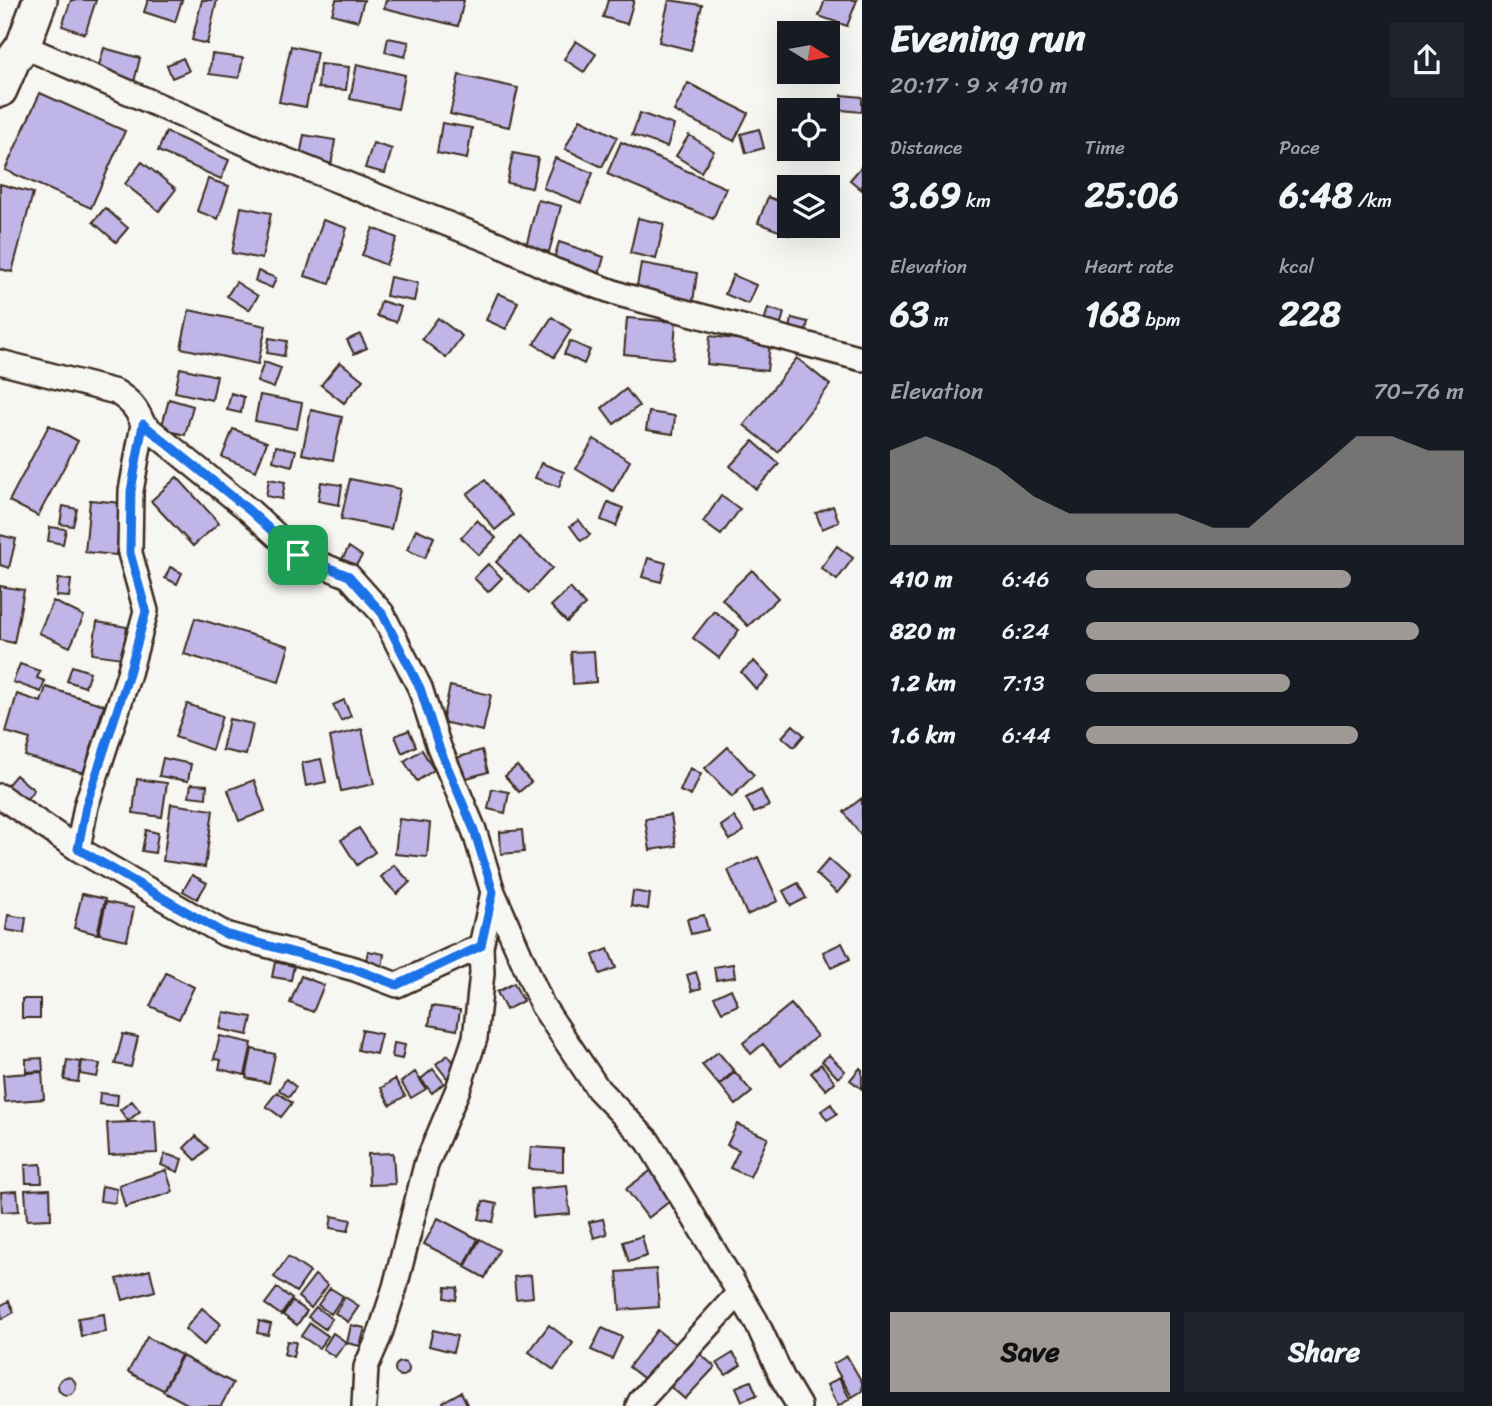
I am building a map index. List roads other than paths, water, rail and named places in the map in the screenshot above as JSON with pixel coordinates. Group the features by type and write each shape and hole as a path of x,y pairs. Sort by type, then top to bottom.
{"street":[{"path":"40,0 9,62 263,151 498,244 553,270 622,295 862,359"},
{"path":"0,362 116,392 129,400 139,412 143,424 131,491 130,553 146,611 128,677 86,806 78,849"},
{"path":"143,424 250,511 298,555 349,576 382,613 420,688 439,747 474,830 493,892 542,1005 598,1089 648,1140 756,1321 799,1406"},
{"path":"0,796 78,849 225,934 355,969 397,985 481,946"},
{"path":"364,1406 366,1367 379,1338 395,1287 426,1165 458,1089 475,1038 482,973 481,946 493,892"},
{"path":"638,1406 739,1293"}]}
